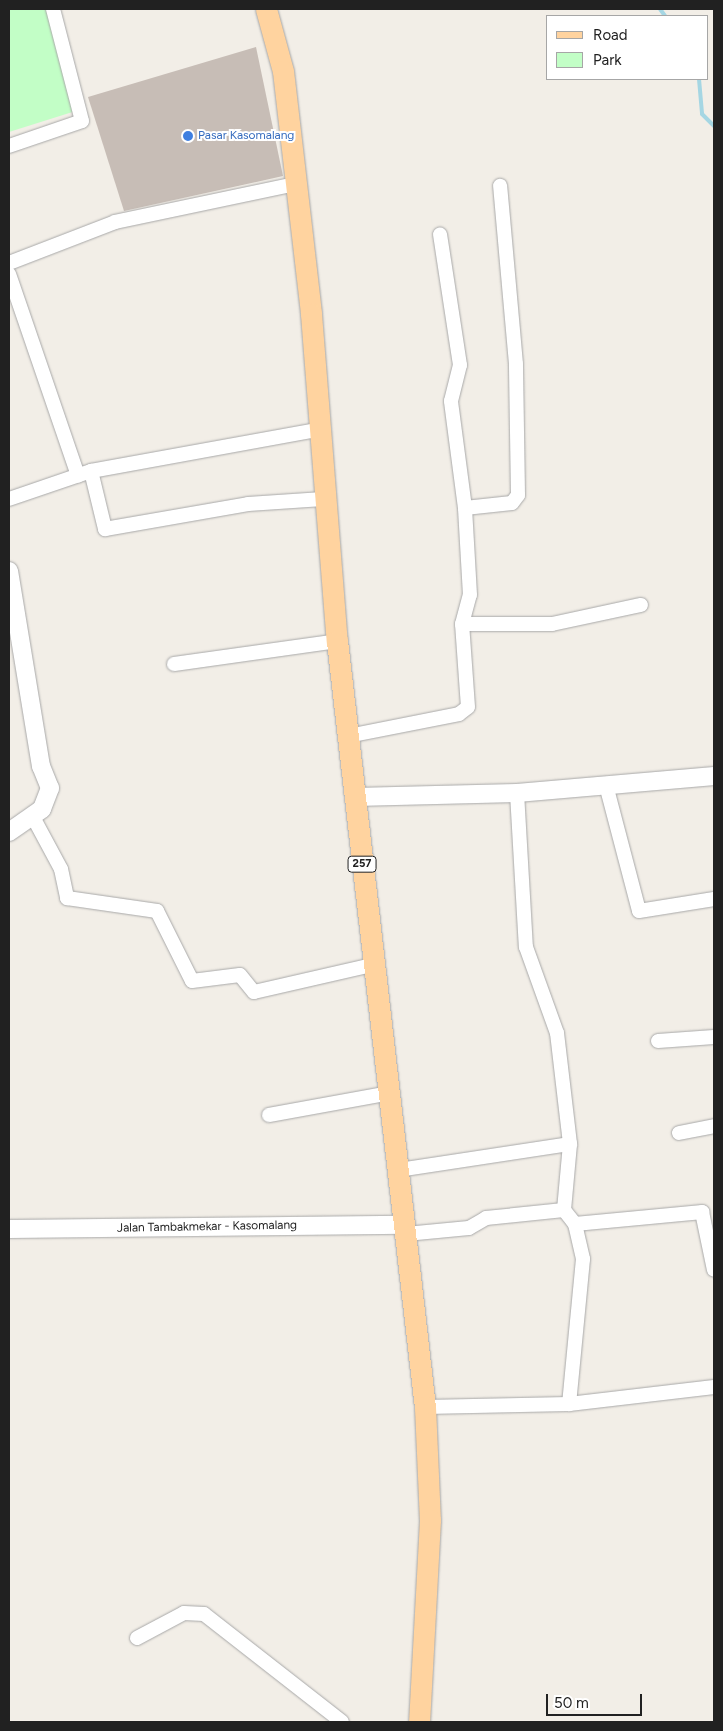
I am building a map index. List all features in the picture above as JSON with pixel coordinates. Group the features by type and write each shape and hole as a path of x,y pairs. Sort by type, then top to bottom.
{"main road":[{"name":"257","path":"266,9 283,71 311,314 317,430 323,499 372,965 390,1093 425,1406 430,1520 419,1722"}],"street":[{"path":"9,146 82,121 53,9"},
{"path":"9,263 122,220 295,184"},
{"path":"465,508 512,503 518,495 516,364 500,186"},
{"path":"348,736 465,712 462,624 470,595 465,508 451,401 460,365 440,234"},
{"path":"9,274 105,529 248,504 323,499"},
{"path":"9,498 84,473 317,430"},
{"path":"9,570 41,766 50,788 49,799 33,817 9,832"},
{"path":"462,624 552,624 641,605"},
{"path":"174,664 338,641"},
{"path":"355,797 517,793 714,776"},
{"path":"606,785 639,911 714,900"},
{"path":"517,793 526,947 554,1018 570,1144 564,1210 575,1224 583,1271 568,1404"},
{"path":"33,817 58,863 67,898 157,911 192,982 240,975 254,992 372,965"},
{"path":"658,1041 714,1037"},
{"path":"269,1115 390,1093"},
{"path":"679,1134 714,1126"},
{"path":"398,1170 570,1144"},
{"path":"405,1229 564,1210"},
{"path":"575,1224 702,1212 714,1270"},
{"name":"Jalan Tambakmekar - Kasomalang","path":"9,1229 405,1229"},
{"path":"425,1406 568,1404 714,1387"},
{"path":"137,1638 184,1613 204,1614 342,1722"}],"green space":[{"path":"9,9 56,9 82,109 9,132"}],"building":[{"name":"Pasar Kasomalang","path":"256,47 283,176 124,211 88,97"}],"waterway":[{"path":"660,9 664,15"},
{"path":"699,80 702,114 714,126"}],"place":[{"name":"Pasar Kasomalang","path":"188,136"}]}
